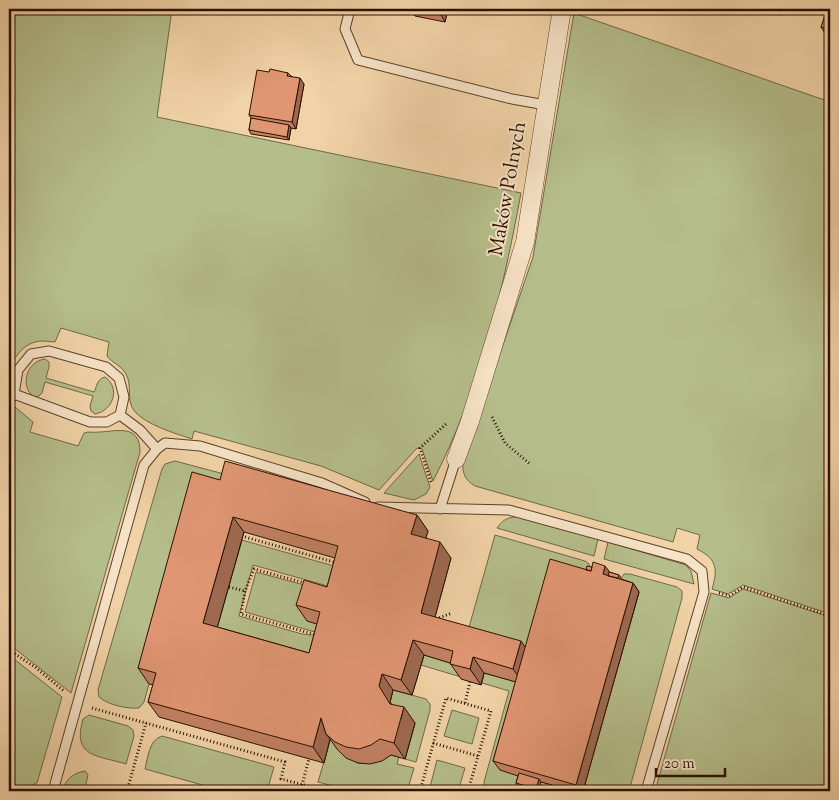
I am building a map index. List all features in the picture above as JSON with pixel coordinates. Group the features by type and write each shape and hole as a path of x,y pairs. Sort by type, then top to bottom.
{"street":[{"name":"Maków Polnych","path":"456,459 470,421 525,242 562,9"}],"lane":[{"path":"350,9 346,29 358,60 512,99 546,105"},
{"path":"50,351 106,367 119,378 124,397 120,416 107,422 90,422 11,398 18,370 31,354 50,351"},
{"path":"120,416 140,430 157,449"},
{"path":"53,791 144,465 157,449 165,443 200,446 322,483 376,507 509,510 688,558 702,571 704,592 646,791"},
{"path":"440,509 456,459"}],"path":[{"path":"479,391 505,443 530,464"},
{"path":"420,448 440,509"},
{"path":"246,537 345,565"},
{"path":"307,584 254,569 245,591 241,614 322,636"},
{"path":"229,587 245,591"},
{"path":"725,595 728,596 743,587 830,616"},
{"path":"434,620 452,613"},
{"path":"9,650 60,687"},
{"path":"465,703 470,682"},
{"path":"420,791 446,698 491,711 468,791"},
{"path":"76,704 285,762 281,779 327,791"},
{"path":"127,791 146,723"},
{"path":"433,743 479,756"},
{"path":"302,785 309,759"}],"green space":[{"path":"9,9 172,9 157,117 521,193 497,304 476,377 464,412 433,481 422,449 417,448 379,490 321,466 194,431 192,439 159,427 142,418 132,407 128,378 122,368 107,356 109,342 61,328 55,342 37,342 21,351 14,360 9,372"},
{"path":"574,13 830,102 830,614 743,585 728,594 712,589 715,576 714,565 709,557 697,549 700,535 677,528 673,542 475,486 465,476 463,462 533,257"},
{"path":"45,359 49,362 46,378 94,392 99,381 105,377 113,387 114,393 110,404 101,412 95,414 91,411 90,406 93,396 45,382 42,393 34,397 27,387 27,375 34,364"},
{"path":"15,407 33,422 30,432 78,446 84,433 88,432 127,431 136,437 139,443 140,452 71,693 9,644 9,410"},
{"path":"419,454 430,487 426,494 414,500 384,493"},
{"path":"175,461 224,474 226,478 203,488 144,702 139,708 118,706 99,697 98,690 162,469 165,464"},
{"path":"521,517 598,539 594,556 497,528 504,520"},
{"path":"495,535 585,561 589,564 590,569 532,657 466,638"},
{"path":"242,540 341,568 335,588 253,565 239,616 302,634 321,636 315,659 216,632"},
{"path":"608,542 686,565 691,571 694,584 604,559"},
{"path":"256,572 315,588 308,621 324,626 322,634 245,612"},
{"path":"624,574 677,587 682,591 682,598 629,791 583,791 639,592 619,586"},
{"path":"743,589 830,617 830,791 655,791 711,593 729,598"},
{"path":"9,655 62,697 37,783 21,790 9,787"},
{"path":"424,655 464,667 461,677 421,665"},
{"path":"484,673 524,684 521,776 516,791 489,791 485,789 484,782 509,691 482,683"},
{"path":"393,690 426,699 430,704 416,762 405,759 415,723 401,719 390,702"},
{"path":"452,710 479,718 472,744 444,736"},
{"path":"89,715 128,726 133,730 134,736 126,764 96,756 84,748 80,731 83,719"},
{"path":"332,734 357,763 375,762 391,755 399,757 397,764 414,768 407,791 352,791 318,782"},
{"path":"162,736 274,767 267,791 224,791 145,769 148,754 154,741"},
{"path":"437,760 465,768 458,791 446,791 430,787"},
{"path":"85,771 88,775 85,788 97,791 62,791 70,777"},
{"path":"541,782 574,791 538,791"}],"building":[{"path":"411,9 442,9 441,15"},
{"path":"827,9 830,9 830,30 821,27"},
{"path":"270,69 288,73 287,76 300,78 292,122 249,115 257,70 269,72"},
{"path":"251,118 289,125 287,137 249,130"},
{"path":"225,461 417,515 411,534 440,542 421,613 521,641 513,669 473,657 470,669 450,664 453,651 413,640 401,680 382,674 379,686 390,704 404,707 394,743 380,739 371,745 359,749 346,747 335,742 326,734 321,718 313,747 148,702 156,673 138,668 192,472 220,480","holes":["233,517 338,546 327,587 304,580 296,605 320,612 309,653 203,623"]},
{"path":"550,559 591,571 593,562 605,566 603,574 633,583 576,785 493,761"},
{"path":"587,566 592,567 591,571 586,570"},
{"path":"609,572 619,575 618,578 608,576"},
{"path":"519,773 539,779 536,789 516,783"}]}
